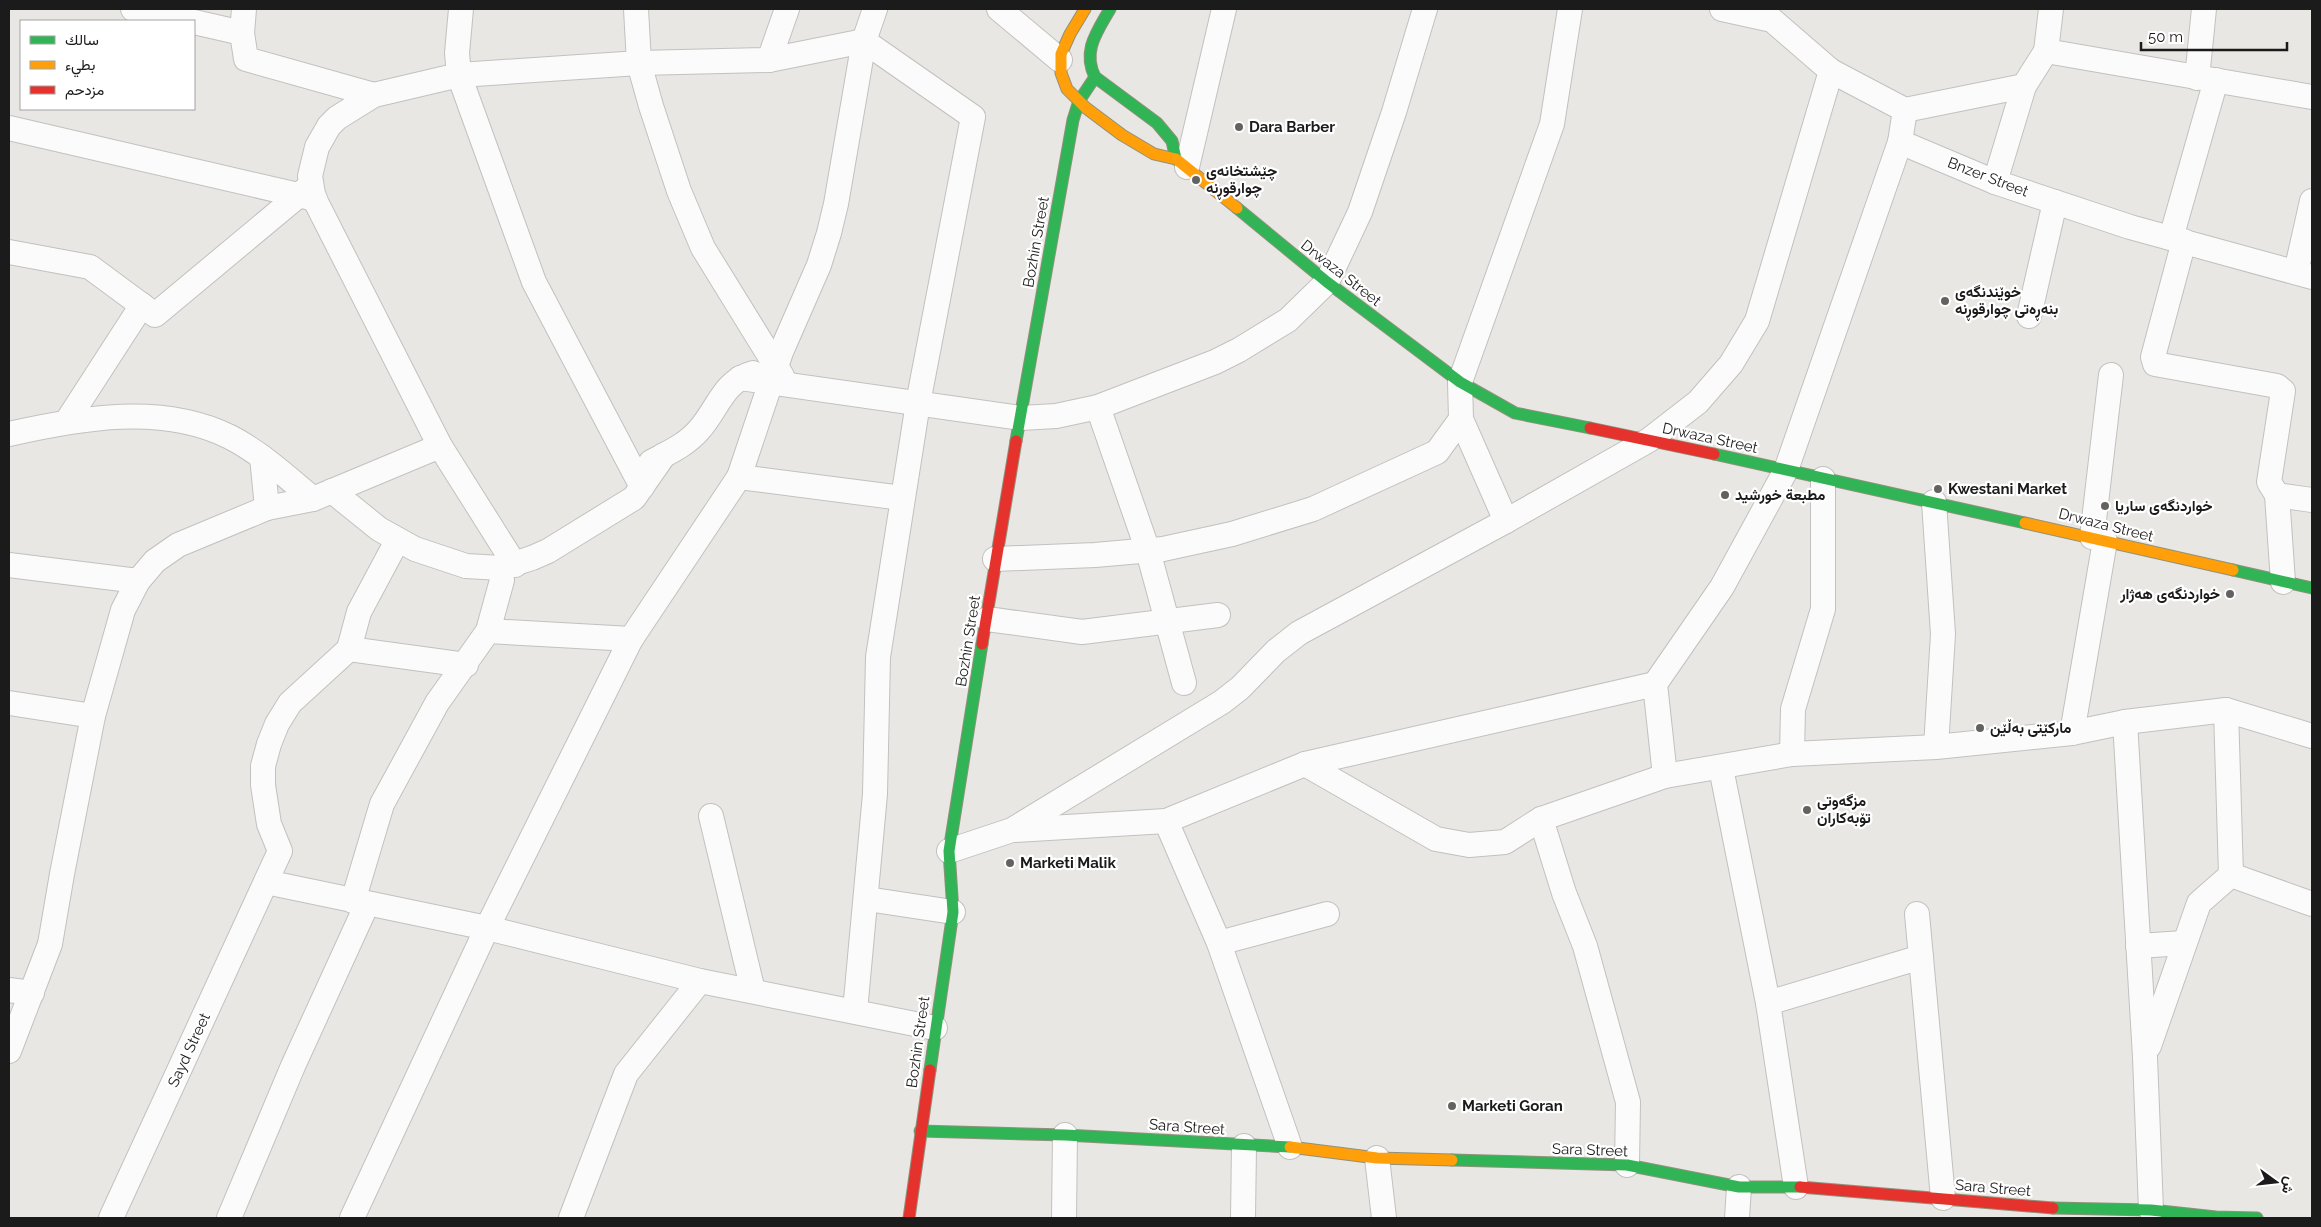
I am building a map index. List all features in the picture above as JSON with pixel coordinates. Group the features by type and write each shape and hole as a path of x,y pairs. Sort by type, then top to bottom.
{"street":[{"path":"133,9 185,20"},
{"path":"244,9 242,33 246,59 374,95"},
{"path":"461,9 457,53 459,75 534,282 638,478"},
{"path":"636,9 639,63 666,154 693,225 716,271 778,378"},
{"path":"769,60 787,9"},
{"path":"352,1218 487,928 631,639 738,477 778,378 829,233 836,204 864,42 875,9"},
{"path":"999,9 1060,60 1062,49 1085,9"},
{"path":"1110,9 1089,48 1087,59 1095,77 1157,123 1172,140 1182,163"},
{"path":"1182,163 1224,9"},
{"path":"9,434 67,421 123,417 188,423 217,431 397,541 450,562 506,571 548,551 634,498 638,478 664,455 682,445 698,432 726,389 740,378 778,378 918,403 1021,418 1056,416 1098,407 1215,362 1239,350 1288,320 1327,282 1360,212 1394,112 1425,9"},
{"path":"1506,521 1461,419 1460,382 1552,124 1570,9"},
{"path":"1995,182 2024,86 2046,51 2051,9"},
{"path":"2204,9 2207,79 2178,240 2153,356 2155,364 2277,386 2284,392 2269,482 2277,495 2283,582"},
{"path":"1732,10 1772,20 1831,71 1905,110 2024,86"},
{"path":"195,22 242,33"},
{"path":"229,1218 360,903 382,804 437,703 466,665 498,631 506,571 498,538 440,446 308,193 314,156 329,126 347,110 374,95 459,75 639,63 769,60 864,42 973,117 918,403 878,657 875,794 867,899 855,1011"},
{"path":"2046,51 2312,97"},
{"name":"Drwaza Street","path":"1060,60 1063,83 1079,101 1113,128 1154,154 1182,163 1327,282 1460,382 1515,413 1934,502 2312,588"},
{"path":"949,851 1012,830 1230,697 1276,651 1299,633 1506,521 1649,440 1698,402 1730,364 1757,321 1831,71"},
{"name":"Bozhin Street","path":"909,1218 953,912 949,851 995,559 1073,120 1079,101 1095,77"},
{"path":"1666,776 1655,684 1722,587 1786,470 1900,142 1905,110"},
{"path":"9,128 308,193"},
{"name":"Bnzer Street","path":"1900,142 1995,182 2055,202 2178,240 2304,275"},
{"path":"11,256 90,267 155,315 308,193"},
{"path":"2304,275 2312,201"},
{"path":"2029,316 2055,202"},
{"path":"67,421 142,305"},
{"path":"2072,733 2098,539 2111,375"},
{"path":"1098,407 1148,551 1184,683"},
{"path":"995,559 1148,551 1232,534 1313,509 1437,452 1461,419"},
{"path":"9,1051 50,944 93,716 123,610 138,581 147,569 167,551 267,508 322,495 440,446"},
{"path":"262,457 267,508"},
{"path":"738,477 902,498"},
{"path":"1792,754 1793,709 1824,609 1823,479"},
{"path":"2277,495 2312,500"},
{"path":"1934,502 1943,634 1936,747"},
{"path":"397,541 358,612 349,649 466,665"},
{"path":"9,565 138,581"},
{"path":"987,619 1082,632 1168,623 1218,615"},
{"path":"498,631 631,639"},
{"name":"Sayd Street","path":"111,1218 280,851 269,824 263,785 263,766 277,724 290,703 349,649"},
{"path":"1012,830 1166,821 1305,764 1655,684"},
{"path":"9,703 93,716"},
{"path":"1305,764 1436,839 1470,846 1506,842 1542,819 1666,776 1721,768 1792,754 1936,747 2072,733 2125,722 2226,710 2312,736"},
{"path":"2145,1057 2199,903 2230,875 2226,710"},
{"path":"2125,722 2145,1057 2151,1210"},
{"path":"1721,768 1768,1003 1796,1187"},
{"path":"710,816 753,991"},
{"path":"1542,819 1564,893 1584,946 1628,1102 1627,1165"},
{"path":"1166,821 1219,942 1290,1147"},
{"path":"2230,875 2312,904"},
{"path":"266,882 487,928 700,980 935,1028"},
{"path":"867,899 953,912"},
{"path":"1219,942 1327,914"},
{"path":"1917,914 1943,1198"},
{"path":"2138,946 2184,943"},
{"path":"1768,1003 1921,957"},
{"path":"578,1217 626,1074 700,980"},
{"path":"9,990 32,993"},
{"name":"Sara Street","path":"920,1131 1065,1135 1290,1147 1376,1158 1627,1165 1739,1187 1796,1187 1943,1198 2042,1213 2151,1210 2216,1218 2257,1218"},
{"path":"1064,1218 1065,1135"},
{"path":"1243,1218 1244,1146"},
{"path":"1376,1158 1384,1218"},
{"path":"1738,1218 1739,1187"}],"traffic: fast":[{"path":"1110,9 1093,42 1090,59 1091,68 1095,77 1157,123 1172,141 1176,159"},
{"path":"1016,441 1073,120 1079,101 1095,77"},
{"path":"1237,208 1327,282 1460,382 1515,413 1590,428"},
{"path":"1714,454 2025,523"},
{"path":"2233,570 2312,588"},
{"path":"930,1070 953,912 949,851 982,644"},
{"path":"920,1131 1065,1135 1290,1147"},
{"path":"1452,1160 1627,1165 1739,1187 1800,1187"},
{"path":"2053,1208 2151,1210 2216,1217 2257,1218"}],"traffic: slow":[{"path":"1085,9 1061,54 1061,73 1067,89 1086,108 1122,135 1154,154 1176,159 1237,208"},
{"path":"2025,523 2233,570"},
{"path":"1290,1147 1377,1158 1452,1160"}],"traffic: jam":[{"path":"1590,428 1714,454"},
{"path":"982,644 1016,441"},
{"path":"909,1218 930,1070"},
{"path":"1800,1187 2053,1208"}],"place":[{"name":"Dara Barber","path":"1239,127"},
{"name":"چێشتخانەی چوارقوڕنە","path":"1196,180"},
{"name":"خوێندنگەی بنەڕەتی چوارقوڕنە","path":"1945,301"},
{"name":"Kwestani Market","path":"1938,489"},
{"name":"مطبعة خورشيد","path":"1725,495"},
{"name":"خواردنگەی ساریا","path":"2105,506"},
{"name":"خواردنگەی هەژار","path":"2230,594"},
{"name":"مارکێتی بەڵێن","path":"1980,728"},
{"name":"مزگەوتی تۆبەکاران","path":"1807,810"},
{"name":"Marketi Malik","path":"1010,863"},
{"name":"Marketi Goran","path":"1452,1106"}]}
